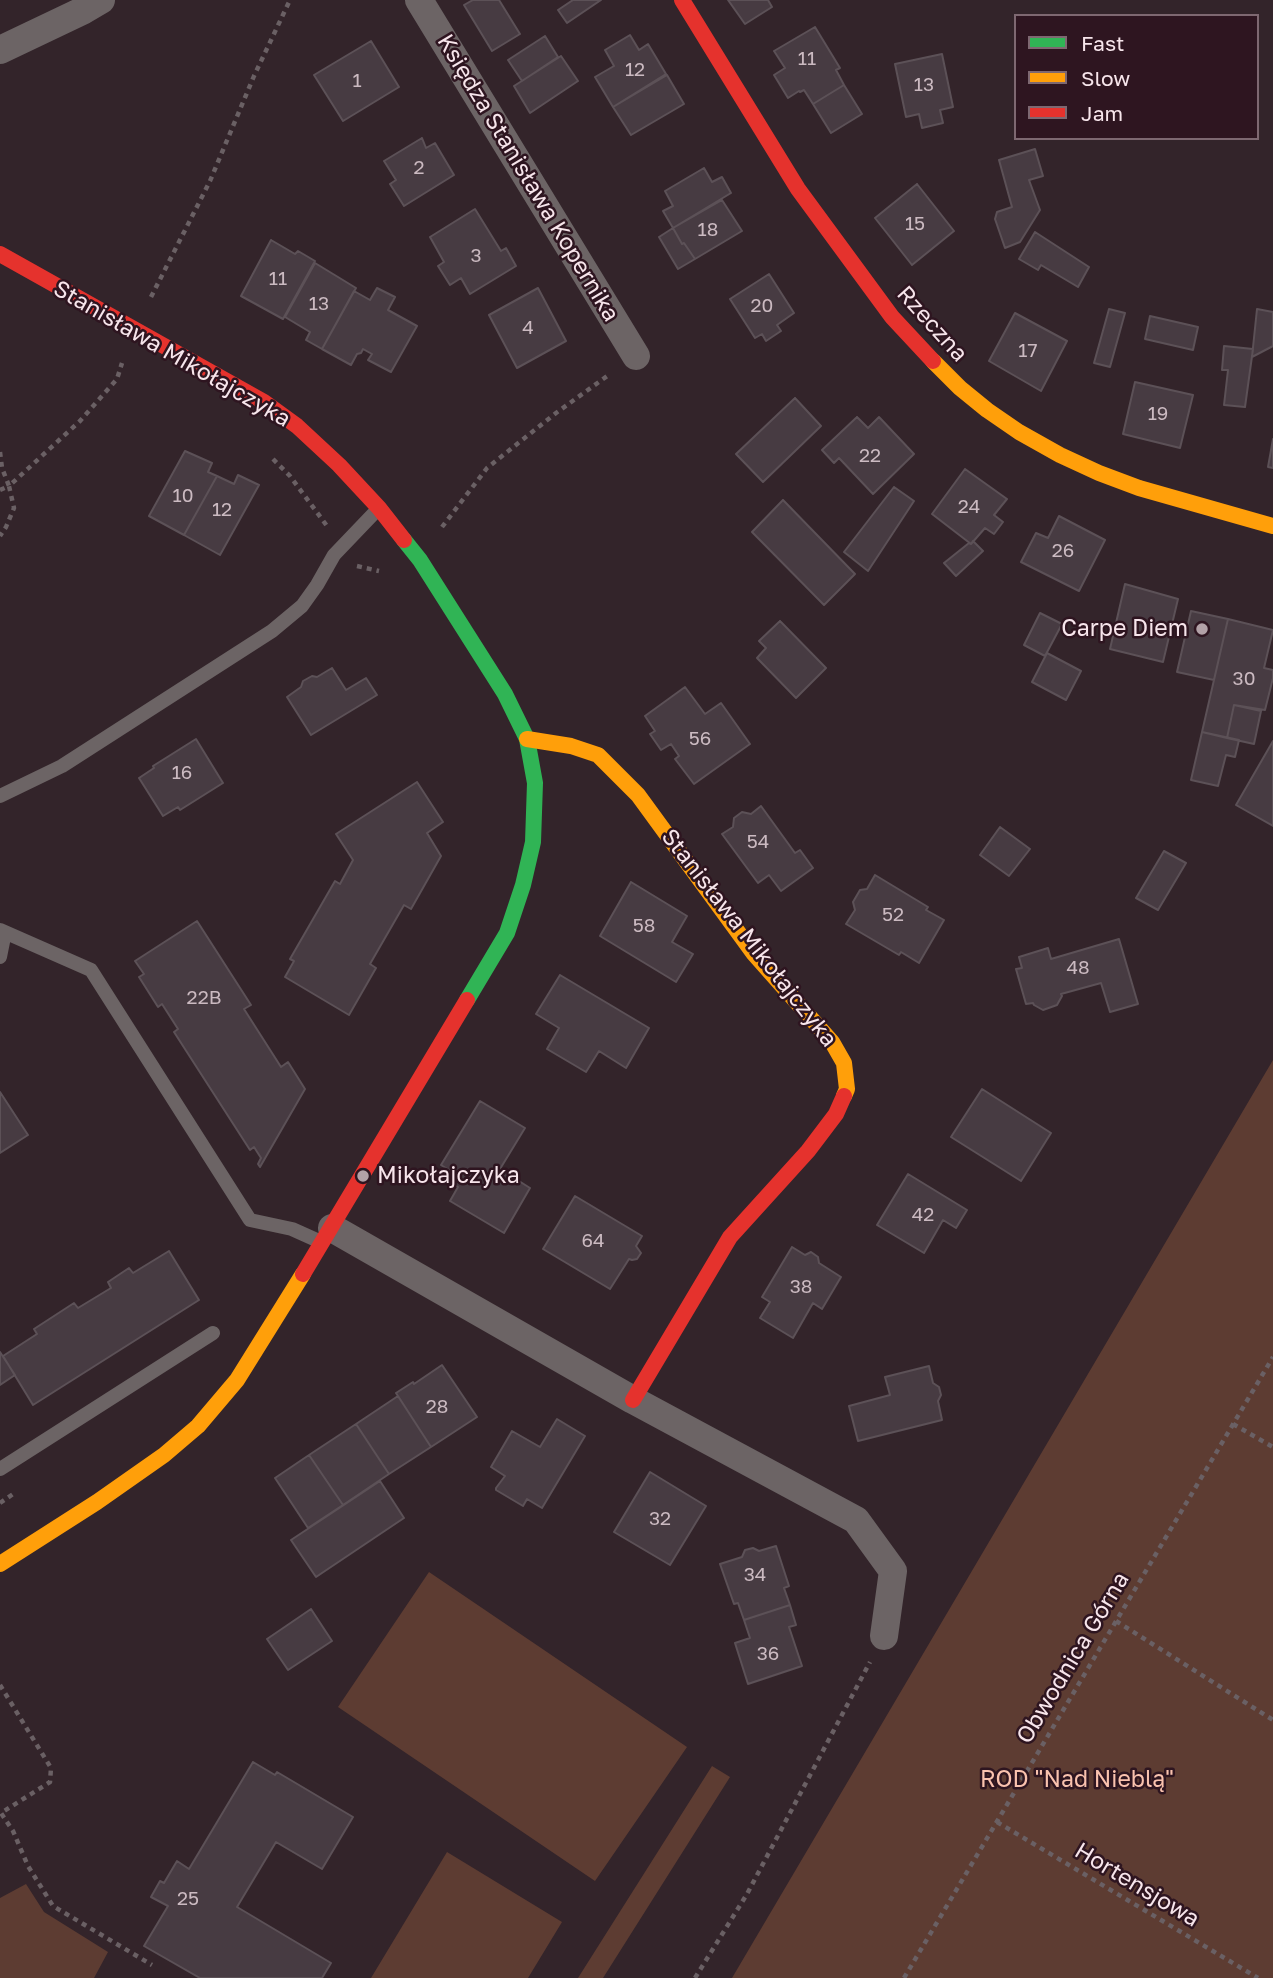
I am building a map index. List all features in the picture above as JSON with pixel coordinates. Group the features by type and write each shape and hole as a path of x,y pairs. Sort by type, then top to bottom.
{"street":[{"path":"0,50 101,0"},
{"name":"Księdza Stanisława Kopernika","path":"419,0 636,356"},
{"name":"Rzeczna","path":"682,0 798,189 851,263 892,317 960,388 1018,432 1079,464 1139,488 1273,526"},
{"name":"Stanisława Mikołajczyka","path":"0,254 264,402 297,426 339,465 379,508 420,559 505,694 527,739 536,783 533,842 523,886 507,933 237,1380 198,1426 153,1463 0,1564"},
{"name":"Stanisława Mikołajczyka","path":"527,739 571,746 598,755 638,795 754,954 832,1042 844,1063 847,1089 836,1114 808,1151 730,1237 633,1400"},
{"path":"327,1235 856,1520 893,1571 884,1636"}],"lane":[{"path":"0,796 62,766 272,631 302,606 334,555 379,508"},
{"path":"0,957 3,931 91,970 250,1220 327,1235"},
{"path":"0,1469 213,1333"}],"path":[{"path":"0,490 9,486 80,421 117,379 134,330 210,181 254,76 290,0"},
{"path":"420,559 487,468 556,413 636,356"},
{"path":"0,452 14,508 0,536"},
{"path":"270,457 290,476 352,565 386,572"},
{"name":"Obwodnica Górna","path":"904,1978 1273,1357"},
{"path":"1233,1424 1273,1447"},
{"path":"0,1503 23,1487"},
{"path":"1116,1621 1273,1720"},
{"path":"695,1978 747,1894 884,1636"},
{"path":"0,1685 51,1768 50,1782 1,1813 13,1831 28,1866 53,1906 152,1965"},
{"name":"Hortensjowa","path":"996,1822 1258,1978"}],"green space":[{"name":"ROD \"Nad Nieblą\"","path":"1273,1060 1273,1978 732,1978 844,1788"},
{"path":"429,1572 687,1747 595,1881 338,1707"},
{"path":"712,1766 730,1777 603,1978 578,1978"},
{"path":"447,1852 562,1922 528,1978 371,1978"},
{"path":"26,1884 44,1912 108,1952 94,1978 0,1978 0,1898"}],"building":[{"path":"473,0 499,0 520,34 492,51 464,5"},
{"path":"573,0 601,0 567,23 558,10"},
{"path":"728,0 768,0 772,7 745,24"},
{"path":"815,27 840,68 836,70 844,85 813,104 804,90 788,98 774,75 785,68 774,51"},
{"path":"630,35 639,50 648,44 666,74 613,107 595,77 614,66 605,50"},
{"path":"545,36 558,57 522,81 508,60"},
{"path":"371,41 399,87 343,121 314,75"},
{"path":"942,54 953,107 940,110 943,123 922,128 919,114 906,117 895,64"},
{"path":"561,56 578,81 530,113 514,86"},
{"path":"667,75 684,104 631,135 613,107"},
{"path":"844,85 862,114 831,133 813,104"},
{"path":"422,138 426,148 435,143 454,175 404,206 390,184 396,180 384,161"},
{"path":"1035,149 1043,176 1029,180 1040,210 1020,242 1005,248 995,219 997,212 1012,207 999,160"},
{"path":"704,168 712,182 722,177 731,193 673,228 663,211 673,206 665,191"},
{"path":"917,184 954,231 912,265 875,218"},
{"path":"722,200 742,231 695,259 673,228"},
{"path":"475,209 501,251 506,248 516,266 470,294 461,278 450,285 438,266 444,262 430,237"},
{"path":"673,228 695,259 678,269 659,237"},
{"path":"1035,232 1089,267 1078,287 1041,265 1038,270 1019,259"},
{"path":"271,240 295,254 298,251 315,261 283,319 241,296"},
{"path":"315,263 356,288 322,349 306,340 310,332 285,317"},
{"path":"769,274 794,313 777,325 781,331 766,341 762,334 755,338 730,299"},
{"path":"377,288 395,297 388,310 417,326 391,372 368,360 372,354 363,349 351,365 322,349 354,291 370,300"},
{"path":"538,288 566,341 517,368 489,315"},
{"path":"1109,309 1125,313 1110,367 1094,363"},
{"path":"1257,309 1273,312 1273,346 1252,357"},
{"path":"1015,313 1067,341 1041,391 989,361"},
{"path":"1150,316 1198,327 1193,350 1145,339"},
{"path":"1224,346 1253,349 1245,407 1224,405 1228,370 1222,370"},
{"path":"1135,382 1193,395 1180,448 1123,434"},
{"path":"795,398 821,426 763,482 736,454"},
{"path":"857,417 868,428 879,417 914,454 873,494 839,458 834,463 822,450"},
{"path":"1273,439 1273,468 1268,467"},
{"path":"185,451 212,463 208,472 217,476 184,535 149,516"},
{"path":"965,469 1007,499 994,515 1003,522 994,534 985,528 971,544 932,514"},
{"path":"238,475 259,485 220,555 184,535 217,476 234,484"},
{"path":"894,487 914,501 868,571 844,552"},
{"path":"783,500 855,574 824,605 752,532"},
{"path":"1059,516 1105,540 1079,591 1021,562 1036,533 1048,538"},
{"path":"973,541 983,551 956,576 944,563"},
{"path":"1125,584 1178,599 1163,662 1110,649"},
{"path":"1191,611 1228,619 1214,680 1177,672"},
{"path":"1040,613 1062,624 1045,656 1024,645"},
{"path":"1228,619 1273,630 1264,668 1273,670 1273,678 1265,710 1234,705 1227,738 1202,732"},
{"path":"780,621 826,668 796,698 757,658 766,648 759,641"},
{"path":"1047,653 1081,671 1066,700 1032,682"},
{"path":"332,668 346,690 366,678 377,695 311,735 287,697 301,687 303,681"},
{"path":"685,687 705,714 721,703 750,744 694,784 675,759 679,756 671,744 661,750 650,734 655,731 645,716"},
{"path":"1234,705 1261,711 1254,744 1227,738"},
{"path":"1202,732 1239,740 1235,757 1226,755 1218,786 1191,780"},
{"path":"196,739 223,783 180,810 178,807 163,816 139,778"},
{"path":"1273,741 1273,826 1236,805"},
{"path":"417,782 443,822 427,833 441,856 411,909 404,905 370,964 376,968 349,1015 285,977 294,961 290,959 335,881 340,884 353,860 336,834"},
{"path":"761,806 795,853 800,850 813,868 781,891 769,875 758,883 722,834 733,827 734,818 742,812 751,814"},
{"path":"1000,827 1030,849 1009,876 980,855"},
{"path":"1164,851 1186,863 1158,910 1136,898"},
{"path":"875,875 928,907 926,910 944,920 919,963 901,952 899,955 846,924 855,910 853,902 860,890 867,889"},
{"path":"631,882 687,916 672,942 693,954 676,982 600,936"},
{"path":"197,921 251,1005 244,1009 281,1067 288,1062 305,1089 260,1167 258,1164 261,1158 254,1147 250,1150 174,1032 178,1029 162,1004 158,1007 139,977 144,974 135,961"},
{"path":"1119,939 1138,1004 1110,1012 1101,983 1061,994 1057,1005 1043,1010 1033,1003 1026,1004 1016,969 1022,968 1019,957 1048,948 1051,959"},
{"path":"560,975 649,1028 626,1068 599,1051 586,1072 547,1049 559,1028 536,1014"},
{"path":"982,1089 1051,1133 1021,1181 951,1137"},
{"path":"0,1092 28,1135 0,1153"},
{"path":"480,1101 525,1128 500,1169 530,1188 504,1233 450,1201 458,1187 450,1182 455,1174 441,1165"},
{"path":"908,1174 967,1210 956,1228 943,1220 924,1253 877,1225"},
{"path":"575,1196 642,1236 636,1246 641,1253 637,1259 629,1259 610,1289 543,1249"},
{"path":"792,1247 805,1255 811,1252 818,1257 819,1263 841,1277 822,1309 813,1303 793,1338 760,1318 770,1302 762,1297"},
{"path":"169,1251 199,1300 33,1405 3,1356 37,1334 34,1329 74,1303 78,1308 111,1288 108,1282 129,1268 133,1273"},
{"path":"0,1352 15,1375 0,1385"},
{"path":"442,1365 477,1417 431,1447 396,1393"},
{"path":"929,1366 933,1383 939,1387 941,1395 938,1401 942,1420 858,1441 849,1406 890,1395 885,1377"},
{"path":"398,1396 431,1447 389,1474 356,1424"},
{"path":"557,1419 585,1436 542,1508 527,1499 523,1506 496,1490 505,1476 491,1467 512,1431 540,1447"},
{"path":"356,1424 389,1474 343,1505 309,1455"},
{"path":"309,1455 343,1505 308,1528 275,1478"},
{"path":"650,1472 706,1506 670,1565 614,1532"},
{"path":"380,1481 404,1518 316,1577 291,1540"},
{"path":"776,1546 789,1586 784,1588 790,1605 744,1620 738,1603 734,1604 720,1564 742,1557 745,1550 753,1548 759,1551"},
{"path":"790,1605 796,1625 789,1627 802,1666 748,1684 735,1643 750,1638 744,1620"},
{"path":"311,1609 332,1641 288,1670 267,1639"},
{"path":"253,1762 275,1775 277,1772 353,1817 322,1869 276,1842 237,1907 331,1963 322,1978 200,1978 144,1946 168,1906 151,1897 160,1881 164,1883 177,1861 189,1869"}],"traffic: fast":[{"path":"404,540 420,560 505,694 527,739 535,783 533,842 523,885 507,933 467,1000"}],"traffic: slow":[{"path":"933,361 987,410 1060,455 1139,488 1273,526"},
{"path":"527,739 571,746 598,755 638,795 754,954 832,1042 844,1063 847,1089 844,1096"},
{"path":"0,1564 97,1502 164,1455 198,1426 237,1380 303,1274"}],"traffic: jam":[{"path":"682,0 798,189 892,317 933,361"},
{"path":"0,254 264,402 297,426 339,465 404,540"},
{"path":"303,1274 467,1000"},
{"path":"633,1400 730,1237 808,1151 836,1114 844,1096"}],"place":[{"name":"Carpe Diem","path":"1202,629"},
{"name":"Mikołajczyka","path":"363,1176"}]}
